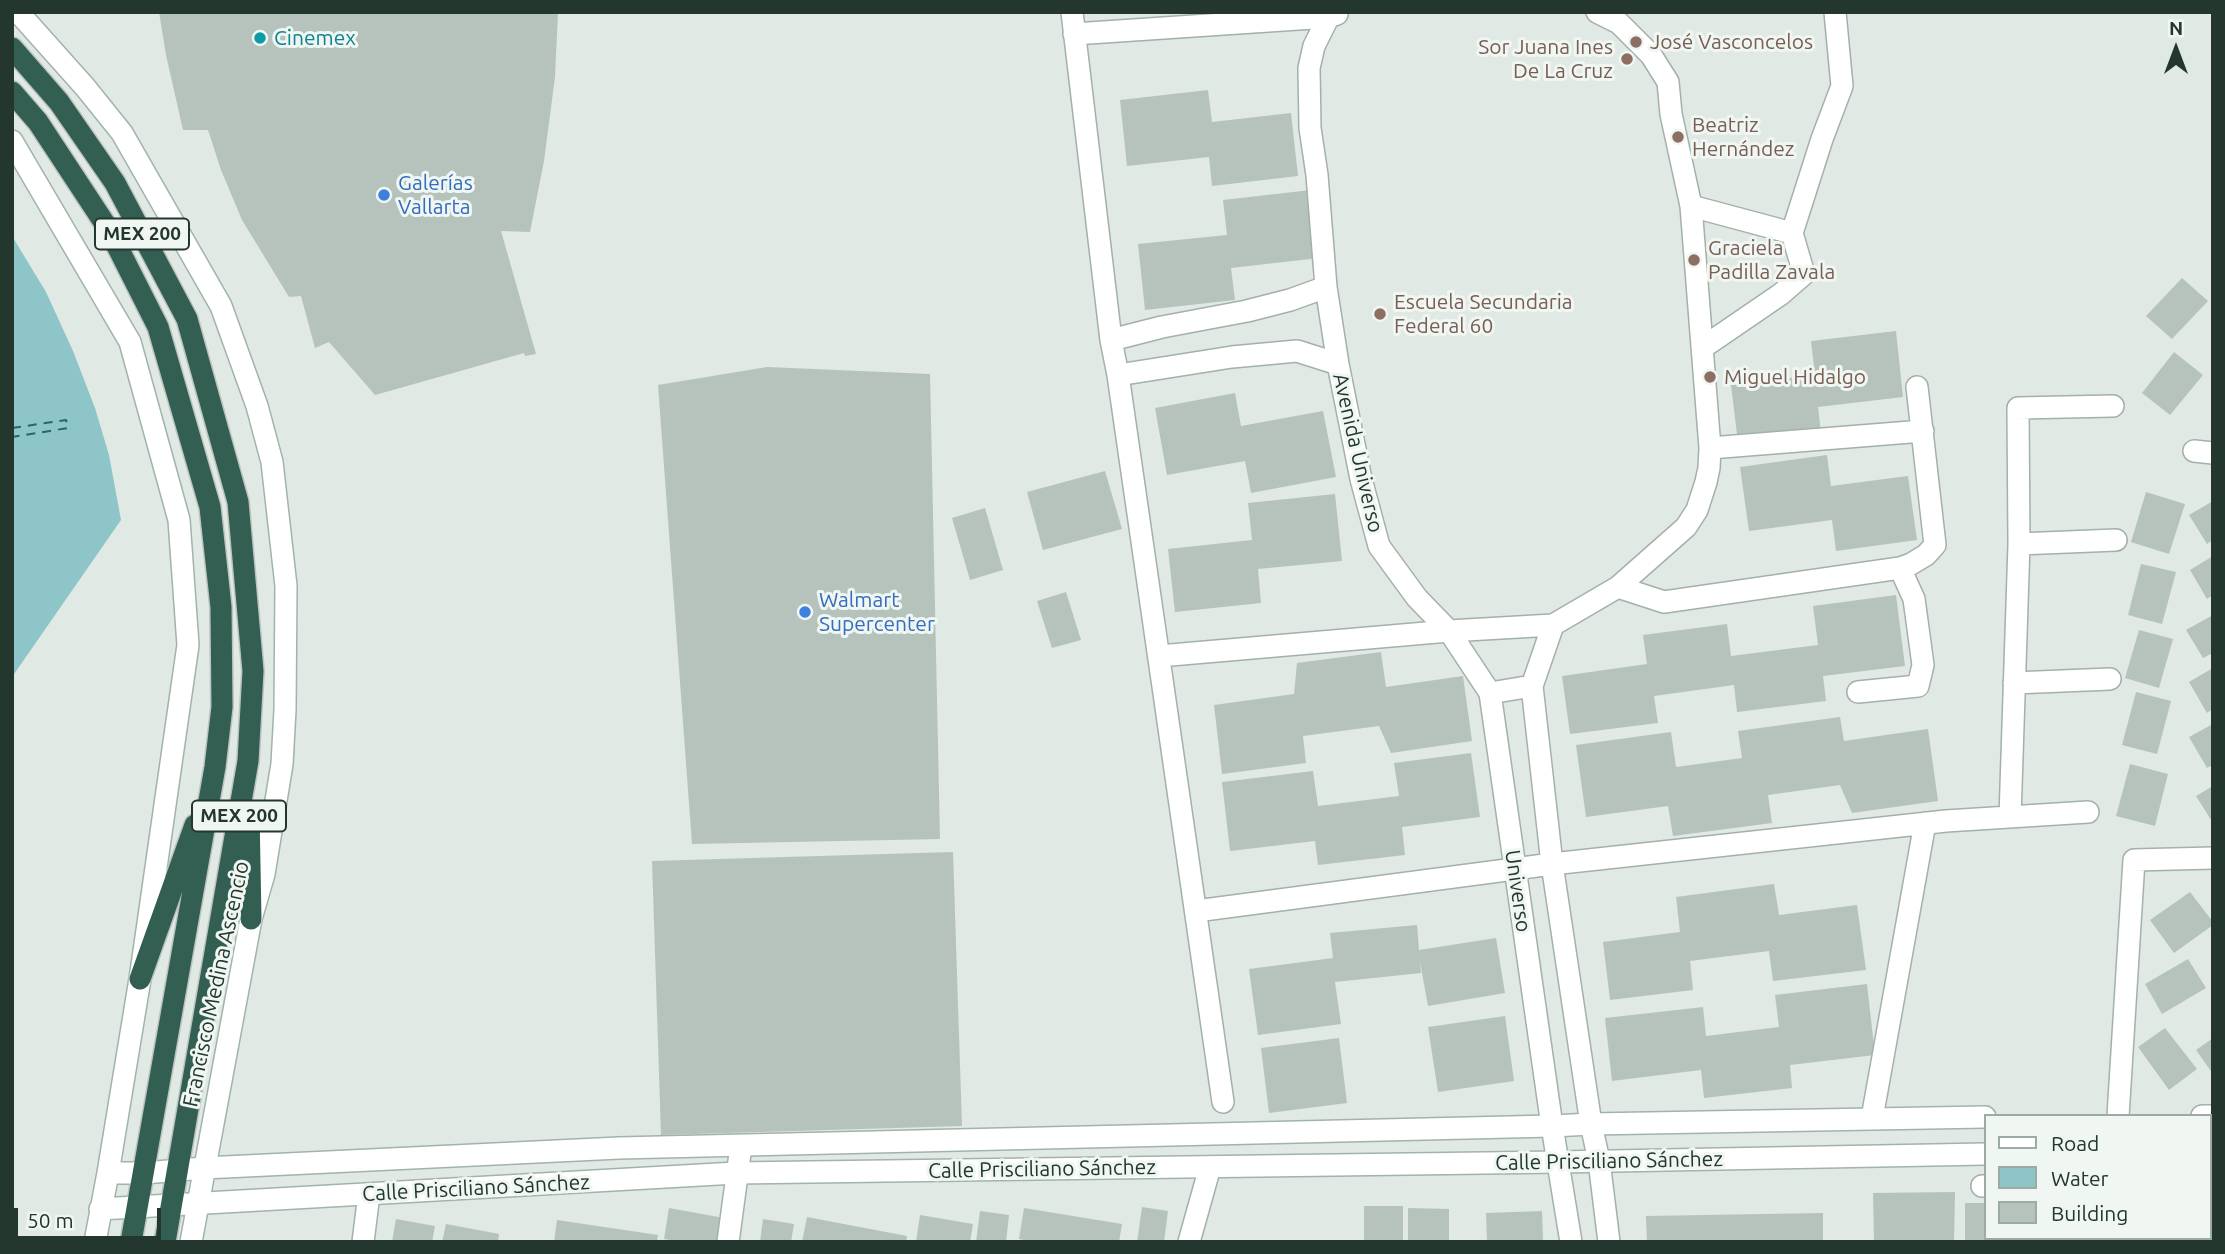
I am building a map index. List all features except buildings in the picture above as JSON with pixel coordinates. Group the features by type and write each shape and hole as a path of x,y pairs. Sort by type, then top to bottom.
{"highway":[{"name":"Francisco Medina Ascencio","path":"12,48 59,102 115,183 187,318 238,502 253,671 248,761 165,1242"},
{"name":"Francisco Medina Ascencio","path":"12,92 38,122 108,230 158,327 210,507 221,607 222,707 215,767 131,1242"},
{"path":"248,761 251,919"},
{"path":"140,979 215,767"}],"street":[{"name":"Francisco Medina Ascencio","path":"18,12 122,133 221,306 257,406 269,450 286,586 282,764 264,874 251,919 191,1242"},
{"path":"1159,656 1449,631 1553,625 1618,587 1686,527 1697,510 1709,468 1710,448 1691,206 1671,114 1668,82 1651,55 1619,23 1597,12"},
{"path":"1702,348 1804,275 1792,233 1842,86 1835,12"},
{"name":"Avenida Universo","path":"1073,23 1258,22 1334,14"},
{"name":"Avenida Universo","path":"1334,14 1314,46 1309,68 1310,128 1317,175 1326,288 1338,363 1361,479 1379,546 1417,598 1449,631"},
{"path":"1073,23 1111,340 1223,1102"},
{"path":"12,141 130,341 179,520 188,645 140,979 94,1242"},
{"path":"1691,206 1792,233"},
{"path":"1111,340 1161,327 1247,311 1326,288"},
{"path":"1118,374 1232,357 1297,351 1338,363"},
{"path":"1618,587 1664,602 1900,568 1926,555 1935,545 1917,387"},
{"path":"2010,817 2019,544 2018,408 2113,406"},
{"path":"1710,448 1923,431"},
{"path":"2019,544 2116,540"},
{"path":"1858,692 1918,686 1923,665 1913,599 1900,568"},
{"name":"Universo","path":"1553,625 1532,686 1552,864 1591,1124 1599,1161 1609,1242"},
{"name":"Universo","path":"1449,631 1490,693 1571,1242"},
{"path":"2014,683 2110,680"},
{"path":"1490,693 1532,686"},
{"path":"1196,911 1552,864 1925,823 2088,811"},
{"path":"1872,1118 1925,823"},
{"path":"2118,1114 2134,860 2213,858"},
{"name":"Calle Prisciliano Sánchez","path":"108,1173 619,1148 1983,1117"},
{"path":"728,1242 741,1146"},
{"name":"Calle Prisciliano Sánchez","path":"100,1209 737,1173 1983,1154"},
{"path":"1189,1242 1210,1167"},
{"path":"363,1242 369,1194"}],"water":[{"path":"12,236 46,292 95,408 109,455 121,520 12,677"}],"ferry route":[{"path":"12,428 66,420 68,428 12,437"}],"place":[{"name":"Cinemex","path":"260,38"},
{"name":"José Vasconcelos","path":"1636,42"},
{"name":"Sor Juana Ines De La Cruz","path":"1627,59"},
{"name":"Beatriz Hernández","path":"1678,137"},
{"name":"Galerías Vallarta","path":"384,195"},
{"name":"Graciela Padilla Zavala","path":"1694,260"},
{"name":"Escuela Secundaria Federal 60","path":"1380,314"},
{"name":"Miguel Hidalgo","path":"1710,377"},
{"name":"Walmart Supercenter","path":"805,612"}]}
